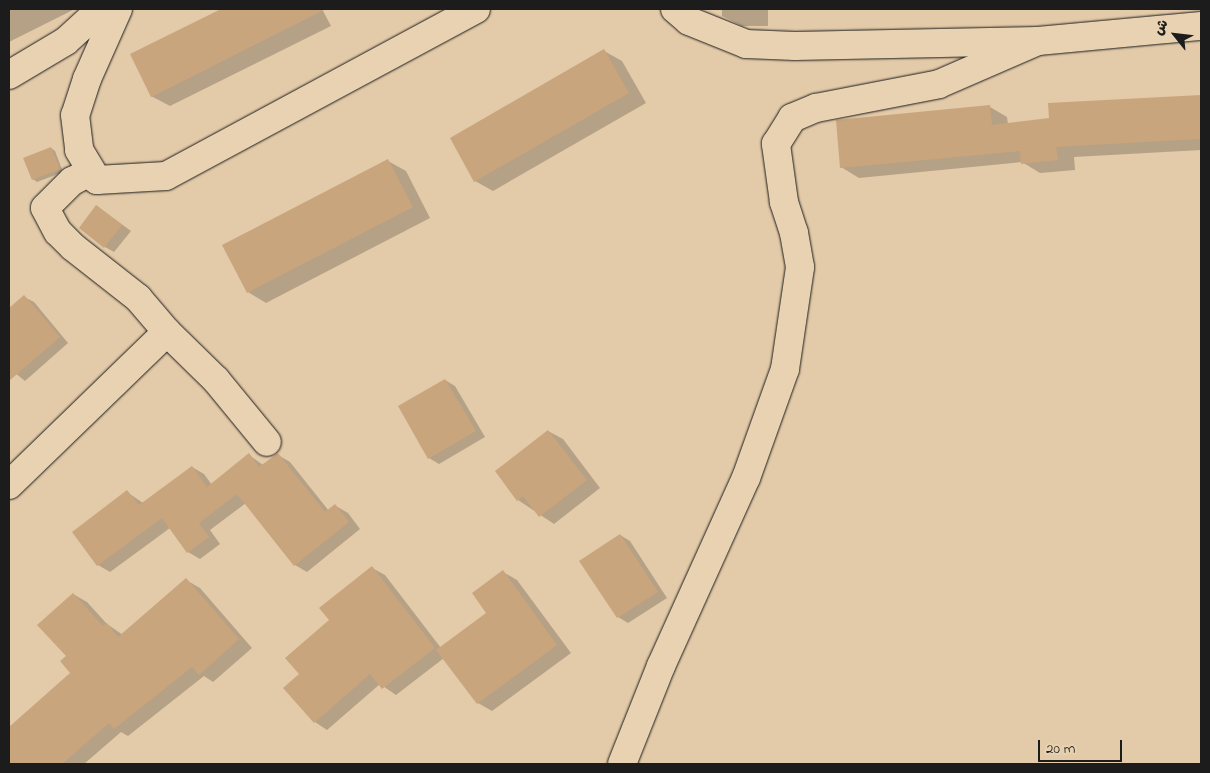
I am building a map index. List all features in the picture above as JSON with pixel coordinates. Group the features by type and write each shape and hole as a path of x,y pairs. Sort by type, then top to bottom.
{"street":[{"path":"9,75 66,41 101,9"},
{"path":"98,180 79,150 75,115 87,80 118,9"},
{"path":"267,442 216,380 167,332 138,298 73,248 58,232 45,208 72,181 88,173 98,180 166,176 476,9"},
{"path":"675,9 689,21 746,44 795,46 1038,41 1201,26"},
{"path":"622,764 661,666 746,478 785,369 800,266 794,233 784,202 776,144 792,118 816,108 939,84 1038,41"},
{"path":"9,485 167,332"}],"building":[{"path":"221,9 326,9 151,97 130,54"},
{"path":"604,49 629,93 474,182 450,138"},
{"path":"1201,95 1201,139 1056,147 1058,160 1021,164 1020,151 840,168 836,120 990,105 992,125 1049,118 1048,103"},
{"path":"51,147 60,169 32,180 23,158"},
{"path":"388,159 413,207 247,293 222,245"},
{"path":"96,205 122,225 104,248 79,228"},
{"path":"24,295 60,337 9,381 9,308"},
{"path":"445,379 476,431 428,459 398,406"},
{"path":"548,430 587,480 539,517 523,496 517,501 495,471"},
{"path":"249,453 259,467 278,453 325,512 335,504 349,522 294,566 237,494 199,523 209,537 187,553 162,518 97,566 72,532 127,490 139,505 192,466 207,487"},
{"path":"620,534 658,592 617,618 579,561"},
{"path":"372,566 435,648 382,689 370,674 314,723 283,688 299,674 285,658 329,620 319,608"},
{"path":"503,570 557,645 477,704 436,650 486,613 472,593"},
{"path":"186,578 239,639 199,675 192,667 114,729 109,723 62,764 9,764 9,727 70,673 60,661 66,656 37,625 73,593 103,626 107,623 118,637"}]}
